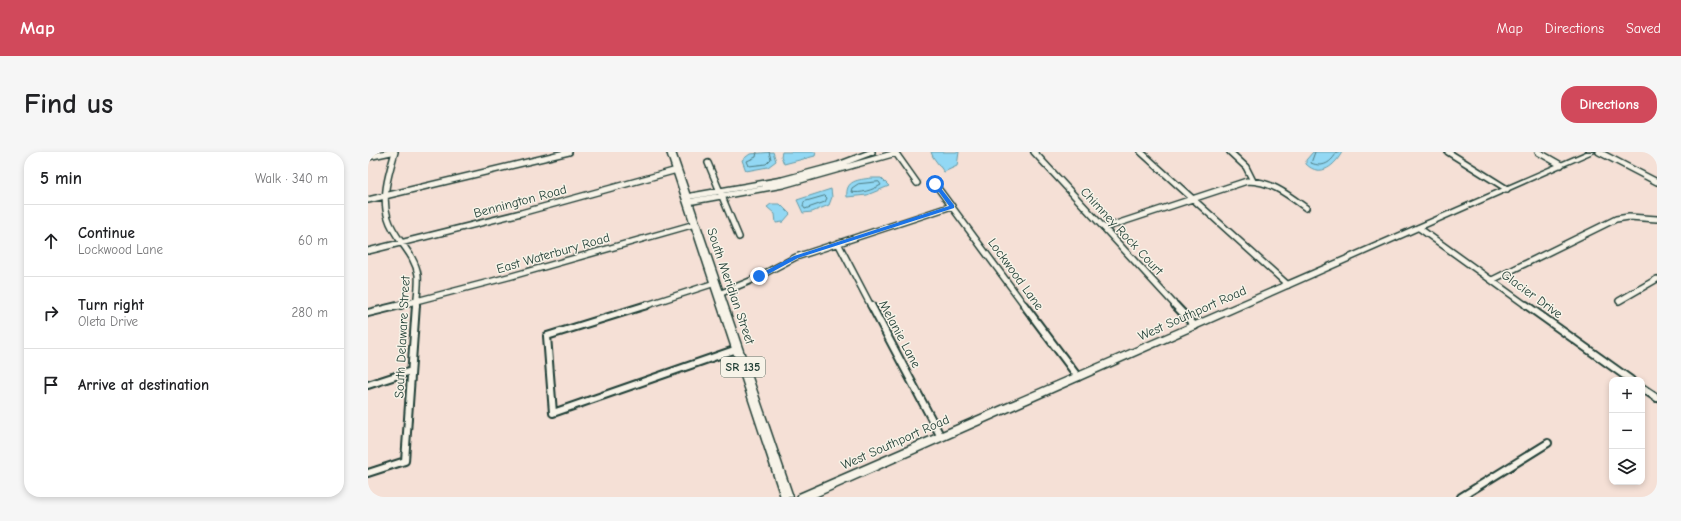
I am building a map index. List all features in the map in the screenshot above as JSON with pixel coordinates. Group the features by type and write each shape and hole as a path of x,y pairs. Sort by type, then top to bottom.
{"main road":[{"name":"South Meridian Street","path":"671,152 787,497"},
{"name":"West Southport Road","path":"803,497 1592,152"}],"street":[{"path":"368,157 391,152"},
{"name":"South Delaware Street","path":"368,474 405,461 418,279 412,258 388,222 385,211 384,196 395,152"},
{"path":"368,200 569,152"},
{"path":"721,194 838,165 872,152"},
{"name":"Chimney Rock Court","path":"1034,152 1195,326"},
{"path":"1140,152 1288,285"},
{"path":"1230,152 1246,166 1253,181"},
{"path":"1448,152 1507,189"},
{"path":"1538,152 1561,165"},
{"path":"1598,152 1657,182"},
{"path":"687,200 783,185 895,153 917,183"},
{"path":"708,163 739,237"},
{"name":"Bennington Road","path":"368,251 677,170"},
{"path":"1104,228 1242,182 1253,181 1266,183 1279,188 1306,208"},
{"name":"Lockwood Lane","path":"935,184 1078,377"},
{"path":"719,294 746,283 789,260 952,206"},
{"path":"1492,280 1616,219 1629,217 1657,219"},
{"name":"East Waterbury Road","path":"368,313 416,302 695,224"},
{"name":"Glacier Drive","path":"1419,228 1628,377"},
{"name":"Melanie Lane","path":"838,243 941,437"},
{"path":"1619,301 1657,280"},
{"path":"715,283 547,336 553,413 737,349"},
{"path":"368,384 411,371"},
{"path":"1645,390 1657,398"},
{"path":"1461,497 1548,442"}],"water":[{"path":"773,152 776,161 768,167 746,171 742,160 750,154"},
{"path":"782,152 816,152 815,156 784,164 781,156"},
{"path":"931,152 959,152 957,166 944,172"},
{"path":"1313,152 1342,152 1332,165 1322,170 1317,170 1306,164 1306,160"},
{"path":"881,178 889,186 867,195 847,197 847,191 850,184 857,180"},
{"path":"831,189 832,197 829,205 812,212 803,213 797,200"},
{"path":"771,204 780,204 790,214 783,222 776,223 775,214 767,207"}],"route":[{"path":"759,276 796,257 952,206 935,184"}]}
